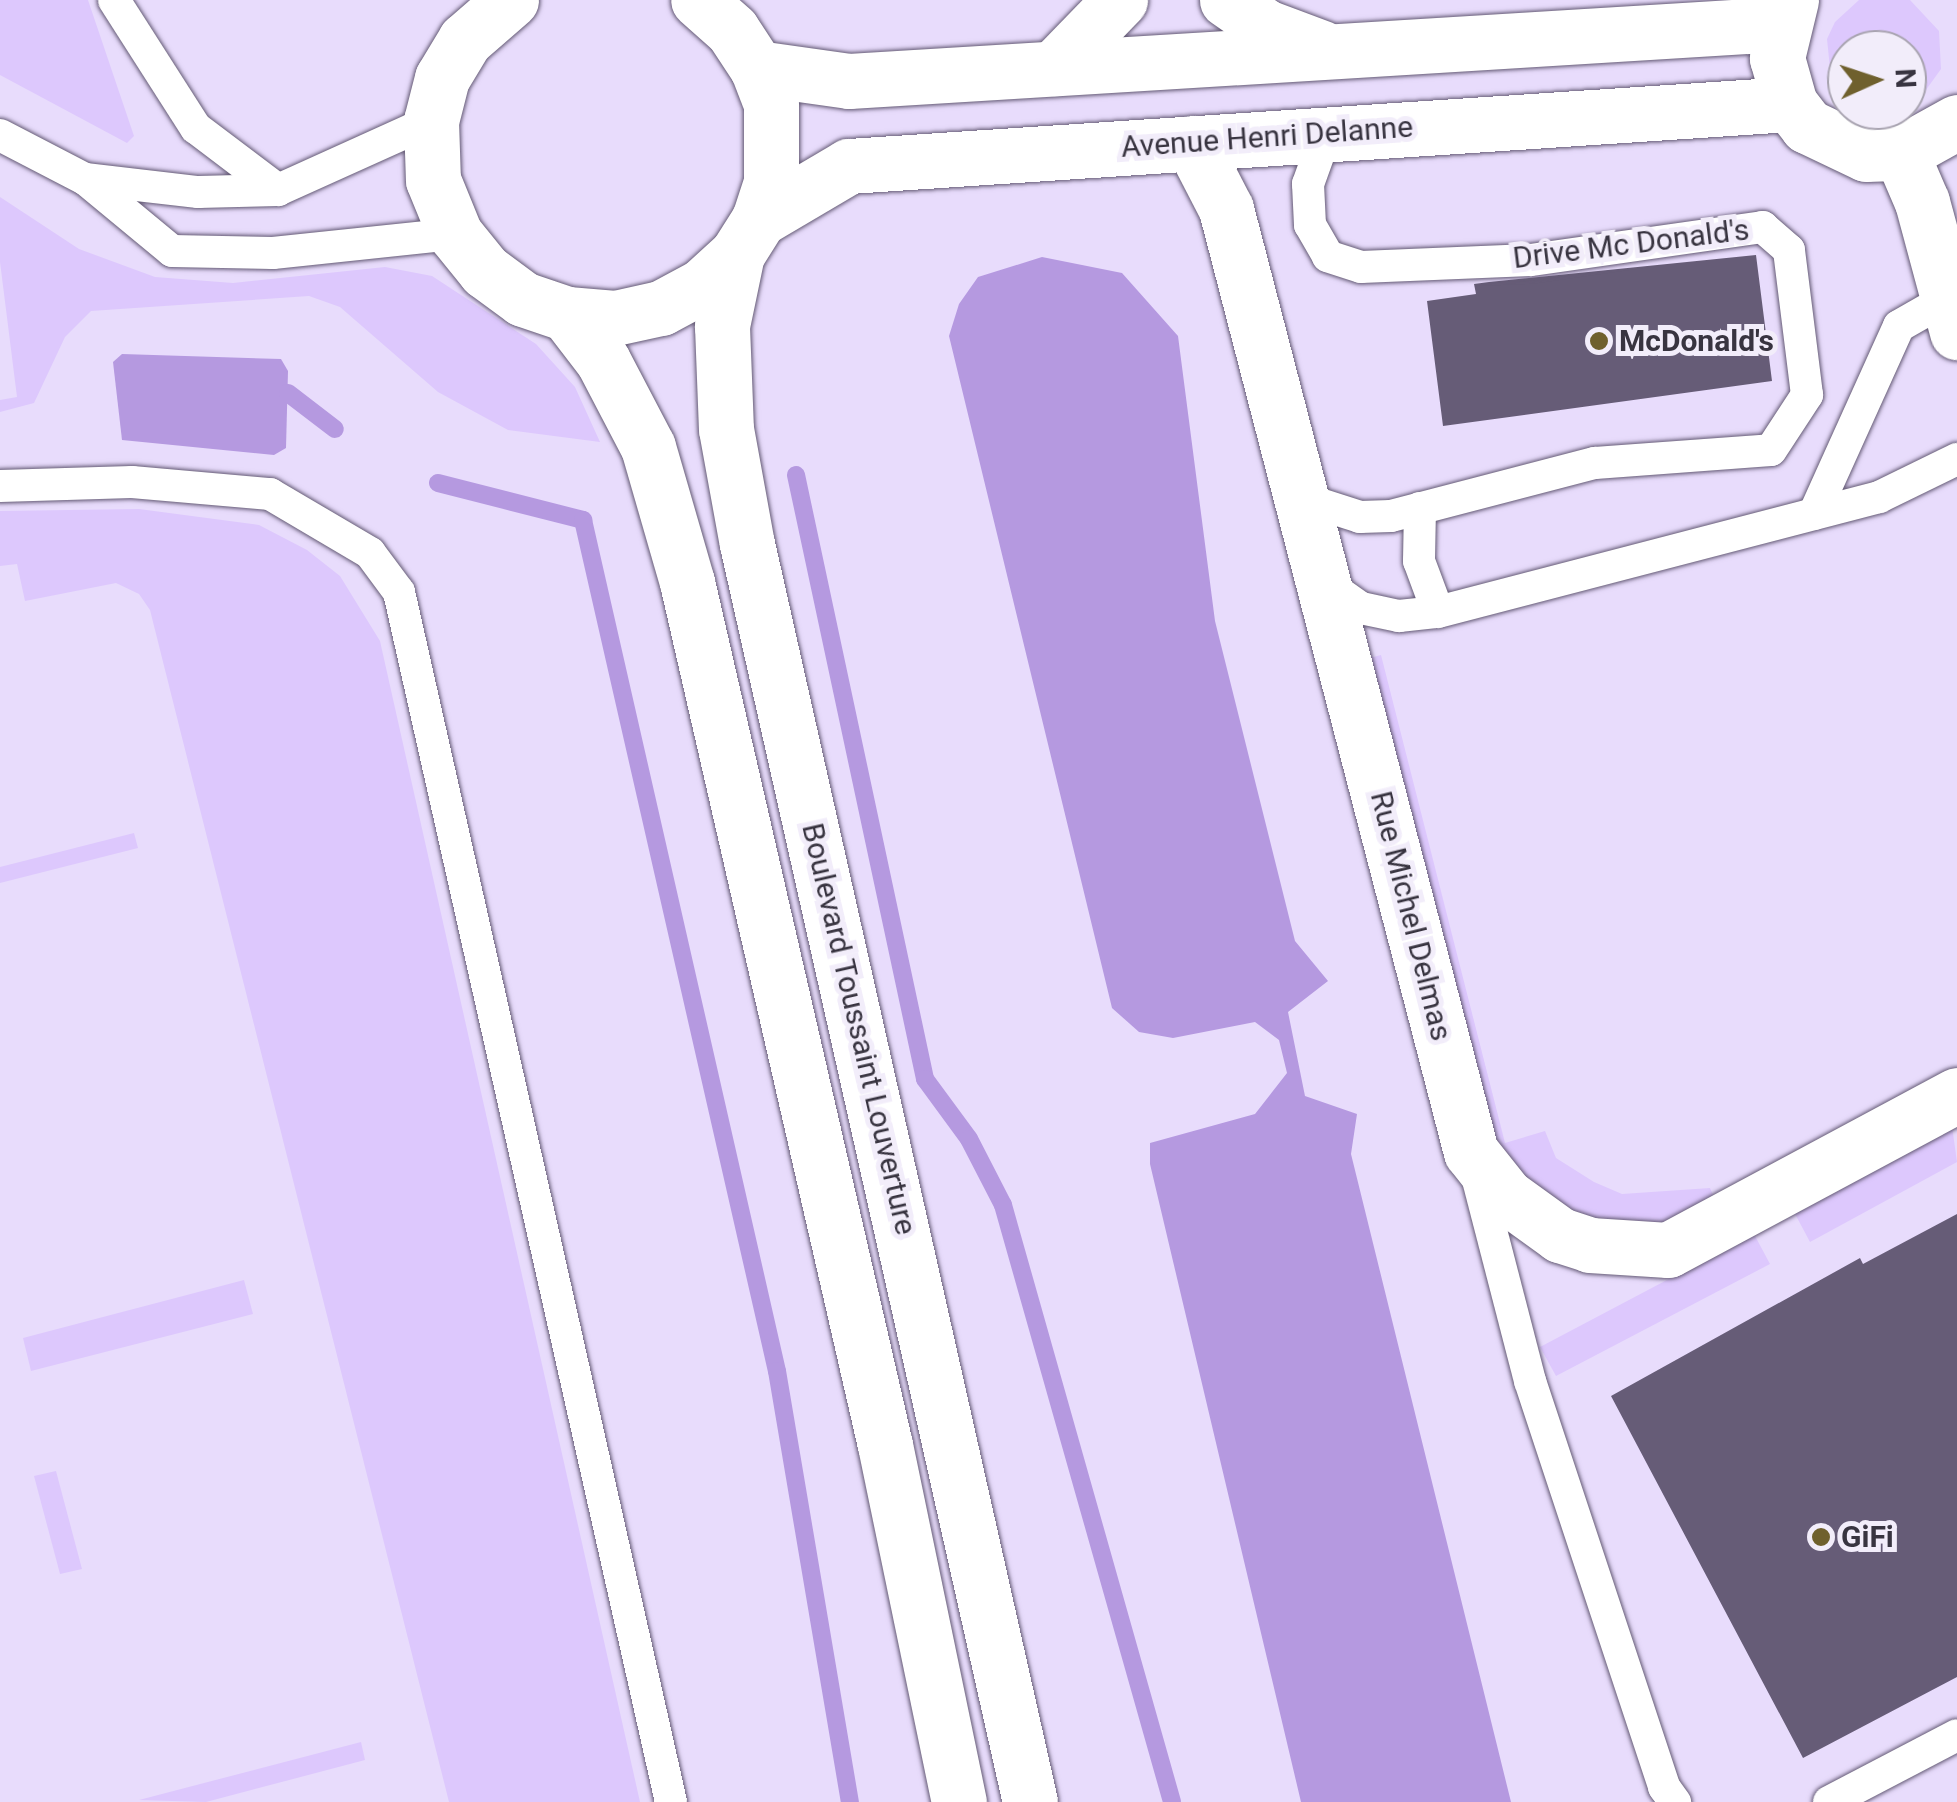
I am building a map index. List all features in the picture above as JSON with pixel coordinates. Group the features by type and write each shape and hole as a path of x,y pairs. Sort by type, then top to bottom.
{"street":[{"name":"Boulevard Toussaint Louverture","path":"698,0 732,30 757,68 771,104 775,143 722,326 726,428 747,544 951,1426 1030,1802"},
{"path":"1054,68 1120,0"},
{"path":"1227,0 1266,27 1335,52"},
{"name":"Avenue Henri Delanne","path":"501,3 464,40 442,78 432,122 434,180 454,234 485,272 522,298 567,314 614,318 660,308 702,286 748,237 849,166 1790,104"},
{"path":"757,68 849,81 1335,52 1785,12 1777,58 1790,104 1807,126 1833,143 1866,154 1901,153 1957,122"},
{"name":"Rue Michel Delmas","path":"1192,143 1226,209 1327,584 1471,1152 1531,1218 1590,1246 1668,1250 1756,1207 1957,1095"},
{"path":"1901,153 1952,315"},
{"path":"567,314 603,361 648,447 687,582 885,1445 960,1802"}],"lane":[{"path":"114,0 196,128 278,190"},
{"path":"84,179 198,192 278,190 432,122"},
{"name":"Drive Mc Donald's","path":"1304,499 1360,517 1420,508 1595,463 1771,450 1806,395 1789,250 1764,228 1530,260 1361,268 1328,256 1310,226 1308,184 1326,134"},
{"path":"0,135 84,179 172,250 274,253 454,234"},
{"path":"1814,514 1899,326 1952,315"},
{"path":"1327,584 1361,608 1398,616 1438,612 1878,496 1957,459"},
{"path":"0,486 132,482 270,494 370,553 400,592 672,1802"},
{"path":"1420,508 1419,561 1438,612"},
{"path":"1471,1152 1530,1381 1664,1787 1675,1802"},
{"path":"1829,1802 1957,1734"}],"shaded area":[{"path":"0,0 88,0 134,136 127,143 0,75"},
{"path":"1859,0 1910,0 1939,31 1941,69 1927,88 1927,30 1831,30"},
{"path":"0,197 79,249 155,277 233,283 385,267 432,276 536,344 575,387 600,442 508,430 438,392 340,307 309,296 91,311 65,337 34,403 0,412 0,400 17,397 0,262"},
{"path":"1042,257 1122,273 1178,336 1215,621 1295,941 1328,981 1288,1012 1305,1096 1357,1114 1351,1154 1511,1802 1301,1802 1150,1164 1150,1143 1255,1114 1287,1073 1279,1040 1255,1022 1173,1038 1139,1032 1112,1008 949,336 959,304 978,277"},
{"path":"122,354 281,359 288,371 286,448 274,455 122,440 113,362"},
{"path":"139,509 259,525 307,550 340,576 380,641 640,1802 449,1802 150,610 139,594 116,583 25,601 17,564 0,566 0,511"},
{"path":"1381,655 1505,1143 1545,1131 1556,1158 1594,1182 1622,1194 1710,1188 1720,1211 1669,1232 1570,1220 1494,1149 1366,659"},
{"path":"134,833 138,848 0,883 0,867"},
{"path":"1952,1126 1957,1162 1810,1242 1794,1212"},
{"path":"1754,1234 1770,1264 1556,1376 1540,1347"},
{"path":"244,1280 253,1314 31,1371 23,1338"},
{"path":"56,1471 82,1569 60,1574 34,1476"},
{"path":"361,1742 365,1760 206,1802 139,1800"}],"building":[{"name":"McDonald's","path":"1756,255 1772,381 1443,426 1427,301 1476,294 1474,284"},
{"name":"GiFi","path":"1957,1214 1957,1677 1803,1758 1611,1396 1860,1258 1863,1264"}],"waterway":[{"path":"288,393 335,429"},
{"path":"796,475 925,1079 969,1139 1003,1205 1172,1802"},
{"path":"438,483 583,520 777,1371 850,1802"}],"place":[{"name":"McDonald's","path":"1599,341"},
{"name":"GiFi","path":"1821,1537"}]}
